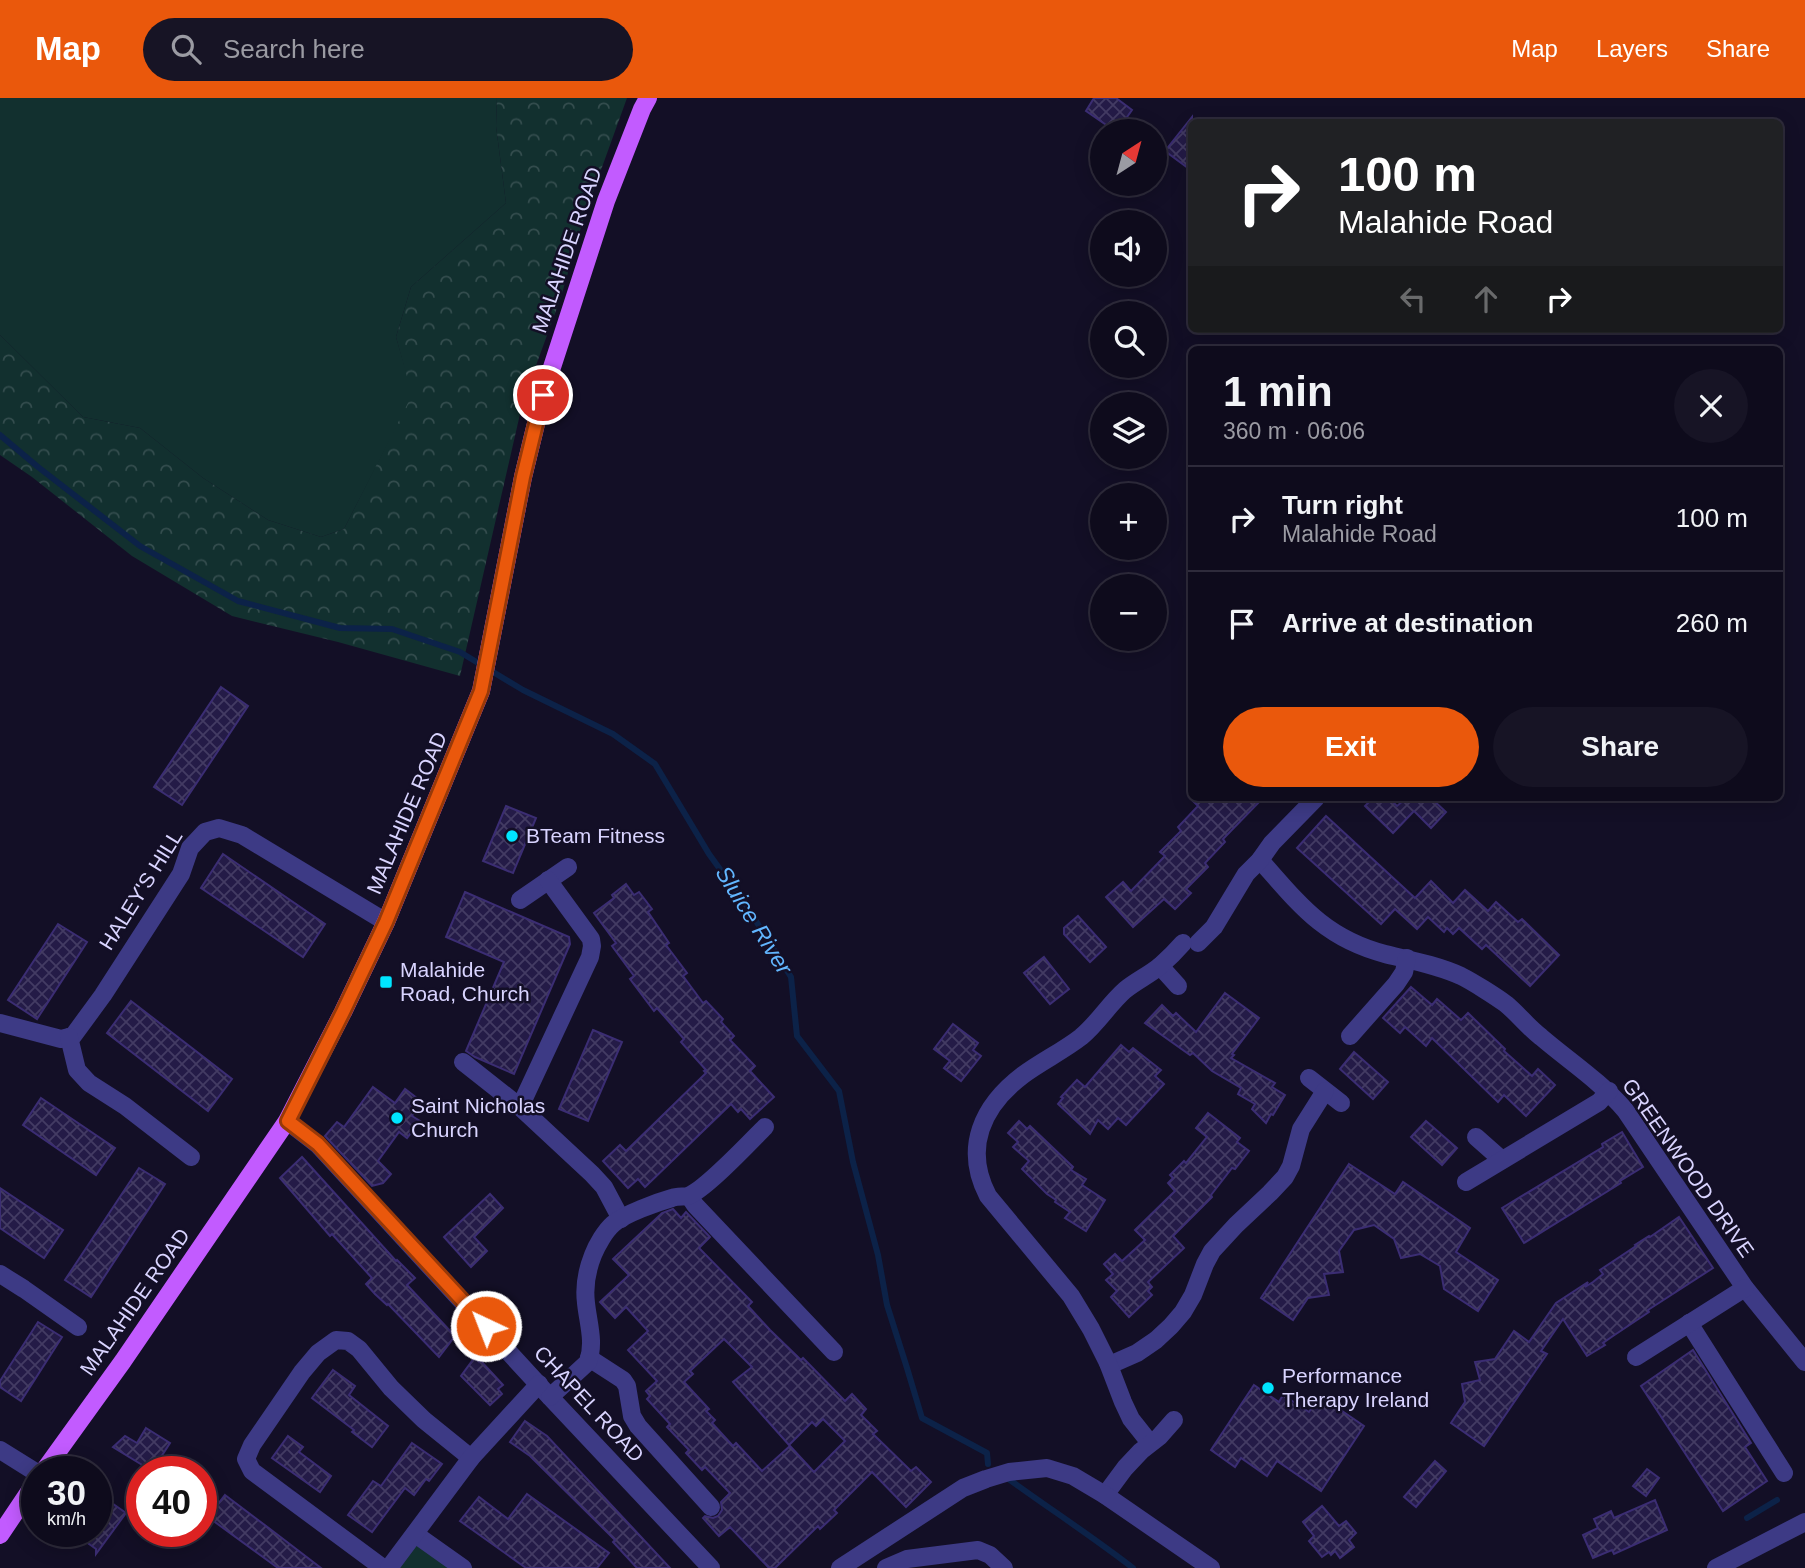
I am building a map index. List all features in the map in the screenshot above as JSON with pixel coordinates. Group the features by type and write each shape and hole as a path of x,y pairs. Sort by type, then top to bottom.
{"main road":[{"name":"MALAHIDE ROAD","path":"54,1456 288,1121 386,922 481,691 523,477 543,395 606,201 648,98"},
{"path":"0,1535 21,1504"}],"street":[{"path":"1150,1443 1131,1419 1091,1329 1063,1284 1027,1245 988,1196 980,1180 976,1155 981,1126 1011,1085 1081,1037 1125,990 1214,927 1246,874 1313,801"},
{"name":"HALEY'S HILL","path":"69,1037 73,1036 103,995 181,874 190,848 205,832 219,828 242,835 386,922"},
{"name":"GREENWOOD DRIVE","path":"1260,860 1318,922 1345,939 1384,954 1407,958 1461,976 1506,1004 1538,1035 1609,1091 1625,1110 1745,1288 1805,1362"},
{"path":"520,900 568,867"},
{"path":"520,1107 590,957 592,946 591,939 548,880"},
{"path":"1350,1036 1396,984 1404,972 1407,958"},
{"path":"1160,966 1178,986"},
{"path":"0,1023 61,1039 69,1037 78,1070 89,1083 125,1106 191,1157"},
{"path":"463,1062 520,1107 592,1174 604,1187 621,1219"},
{"path":"1308,1078 1340,1103"},
{"path":"1108,1363 1112,1364 1148,1346 1171,1326 1190,1302 1212,1251 1285,1177 1291,1166 1301,1129 1325,1091"},
{"path":"1466,1182 1599,1102 1609,1091"},
{"name":"CHAPEL ROAD","path":"288,1121 318,1144 544,1391 711,1568"},
{"path":"389,1568 471,1458 544,1391 588,1362 592,1342 586,1302 587,1276 593,1255 613,1224 658,1202 677,1196 689,1196 701,1188 765,1127"},
{"path":"1476,1137 1503,1160"},
{"path":"689,1196 834,1352"},
{"path":"0,1275 78,1327"},
{"path":"1636,1357 1745,1288"},
{"path":"1689,1323 1784,1473"},
{"path":"383,1568 252,1471 246,1459 252,1445 302,1372 318,1353 336,1340 348,1341 359,1349 391,1388 424,1420 471,1458"},
{"path":"589,1358 627,1386 632,1416 638,1426 711,1507"},
{"path":"1105,1494 1125,1468 1174,1420"},
{"path":"0,1450 21,1463"},
{"path":"840,1568 963,1488 1009,1472 1047,1468 1073,1476 1105,1494 1211,1568"},
{"path":"1716,1568 1805,1522"},
{"path":"415,1534 463,1568"},
{"path":"886,1568 907,1559 978,1550 990,1555 1004,1568"}],"green space":[{"path":"0,98 497,98 496,126 506,203 411,287 396,337 413,395 344,529 321,537 268,520 203,478 140,428 83,417 0,335"},
{"path":"497,98 627,98 584,217 561,297 523,401 460,676 232,616 132,556 0,455 0,335 83,417 140,428 203,478 268,520 321,537 344,529 412,395 396,337 411,287 506,203 496,126"},
{"path":"419,1543 458,1568 395,1568 412,1545"}],"building":[{"path":"1094,98 1116,98 1132,110 1126,119 1098,119 1086,111"},
{"path":"1188,122 1188,168 1167,152 1167,148"},
{"path":"221,687 248,706 182,805 154,787"},
{"path":"1193,801 1260,801 1223,839 1225,842 1205,863 1208,867 1186,889 1191,893 1175,909 1164,899 1133,927 1106,897 1123,882 1131,891 1165,856 1160,852 1181,831 1178,827 1198,806"},
{"path":"1370,801 1392,801 1397,806 1403,801 1434,801 1446,812 1431,828 1414,811 1393,833 1365,806"},
{"path":"506,806 536,818 513,873 483,861"},
{"path":"1326,816 1415,898 1431,881 1453,903 1465,890 1488,911 1496,902 1518,922 1522,919 1559,955 1530,986 1486,945 1482,949 1459,928 1453,934 1447,928 1444,932 1428,917 1417,929 1395,909 1381,924 1297,848"},
{"path":"223,854 325,924 303,957 201,888"},
{"path":"626,884 634,895 639,892 652,909 648,912 669,943 666,945 687,973 683,976 703,1003 706,1001 723,1019 721,1022 734,1036 730,1040 755,1066 750,1071 774,1097 750,1119 741,1109 738,1112 731,1104 645,1187 638,1179 628,1188 603,1161 620,1145 626,1151 706,1073 706,1070 681,1042 684,1039 657,1008 654,1011 630,979 634,976 612,946 616,943 594,913 614,898 612,895"},
{"path":"465,892 569,937 570,944 514,1074 466,1051 504,962 446,937"},
{"path":"1078,916 1106,947 1090,962 1064,934 1064,928"},
{"path":"58,924 87,942 37,1019 8,1000"},
{"path":"1044,957 1069,989 1050,1004 1024,973"},
{"path":"1411,987 1432,1005 1437,999 1461,1020 1468,1013 1532,1076 1538,1069 1555,1085 1526,1116 1504,1095 1498,1102 1432,1038 1426,1046 1405,1027 1400,1033 1383,1018"},
{"path":"1225,993 1259,1018 1231,1058 1275,1083 1272,1087 1285,1095 1266,1123 1252,1109 1255,1104 1238,1094 1241,1088 1212,1071 1193,1053 1190,1055 1145,1023 1162,1005 1173,1016 1176,1013 1196,1032"},
{"path":"131,1001 232,1079 208,1111 107,1033"},
{"path":"953,1024 978,1043 973,1050 981,1056 961,1081 944,1068 950,1061 934,1049"},
{"path":"593,1030 622,1042 588,1121 559,1109"},
{"path":"1121,1045 1129,1052 1133,1048 1161,1070 1155,1076 1164,1084 1126,1125 1118,1118 1108,1129 1098,1120 1090,1134 1058,1104 1077,1080 1085,1087"},
{"path":"1354,1052 1388,1082 1373,1099 1340,1069"},
{"path":"373,1087 395,1103 405,1089 422,1102 412,1116 420,1121 407,1138 399,1132 378,1161 391,1174 383,1183 372,1186 325,1136 337,1122 344,1127"},
{"path":"41,1098 115,1148 96,1175 23,1125"},
{"path":"1208,1113 1240,1138 1237,1142 1249,1151 1235,1169 1232,1168 1212,1197 1173,1236 1184,1248 1148,1282 1152,1287 1148,1291 1152,1295 1129,1317 1111,1297 1117,1291 1106,1280 1113,1274 1104,1264 1115,1254 1122,1261 1145,1240 1135,1230 1175,1191 1168,1183 1173,1178 1170,1175 1184,1161 1186,1163 1207,1137 1196,1128"},
{"path":"1019,1121 1027,1129 1030,1126 1073,1167 1071,1170 1086,1179 1082,1185 1105,1200 1086,1231 1065,1218 1070,1212 1055,1202 1056,1200 1022,1169 1029,1161 1013,1147 1018,1142 1008,1133"},
{"path":"1426,1121 1457,1148 1442,1165 1411,1137"},
{"path":"1622,1132 1643,1167 1524,1243 1502,1208 1603,1147 1602,1144"},
{"path":"302,1157 396,1261 415,1278 407,1285 455,1336 439,1357 366,1284 372,1278 332,1234 330,1236 280,1178"},
{"path":"1349,1164 1395,1194 1403,1182 1470,1228 1456,1252 1498,1280 1478,1311 1444,1289 1440,1266 1420,1254 1401,1258 1394,1239 1374,1225 1354,1230 1339,1251 1343,1272 1324,1274 1329,1295 1308,1298 1293,1320 1261,1298"},
{"path":"139,1168 165,1184 91,1297 65,1280"},
{"path":"0,1188 63,1230 44,1258 0,1228"},
{"path":"490,1194 503,1208 474,1237 487,1251 471,1267 444,1237"},
{"path":"673,1209 681,1218 686,1212 710,1237 699,1248 752,1302 748,1306 845,1401 852,1394 866,1409 861,1415 877,1431 873,1434 911,1471 916,1467 931,1482 906,1507 872,1472 834,1510 837,1513 820,1529 818,1526 775,1568 769,1568 730,1527 719,1536 703,1518 718,1516 722,1510 721,1502 730,1493 705,1467 702,1470 686,1453 689,1450 667,1427 670,1424 647,1399 650,1396 646,1391 657,1381 628,1350 648,1331 626,1307 615,1318 600,1302 629,1275 613,1259 662,1213","holes":["724,1339 752,1367 733,1382 789,1445 812,1422 816,1426 823,1419 845,1441 814,1472 790,1446 762,1471 736,1443 733,1446 712,1423 715,1420 706,1411 709,1409 684,1382 693,1374 690,1371"]},
{"path":"1679,1217 1713,1268 1648,1310 1649,1312 1587,1356 1563,1319 1541,1351 1547,1354 1484,1446 1451,1423 1465,1402 1462,1384 1480,1380 1475,1362 1495,1359 1514,1331 1529,1342 1556,1303 1588,1282 1585,1287 1593,1282 1603,1274 1600,1270"},
{"path":"38,1322 62,1337 21,1401 0,1387 0,1381"},
{"path":"1693,1350 1751,1443 1745,1447 1767,1481 1723,1511 1641,1386"},
{"path":"475,1357 503,1385 498,1389 502,1394 490,1405 461,1376"},
{"path":"333,1370 355,1386 349,1395 388,1426 372,1447 312,1398"},
{"path":"1254,1385 1279,1402 1283,1395 1309,1412 1320,1396 1364,1426 1321,1491 1277,1461 1267,1476 1241,1458 1235,1467 1211,1450"},
{"path":"525,1421 547,1436 670,1568 637,1568 613,1542 615,1540 530,1456 510,1442"},
{"path":"146,1428 170,1443 162,1456 128,1456 113,1447 125,1436 137,1443"},
{"path":"288,1436 303,1447 299,1452 331,1476 320,1492 272,1458"},
{"path":"412,1443 442,1464 414,1495 405,1488 372,1532 348,1515 373,1481 381,1486"},
{"path":"1435,1461 1446,1471 1416,1507 1404,1497"},
{"path":"1647,1469 1659,1478 1646,1496 1633,1486"},
{"path":"527,1494 609,1553 597,1568 526,1568 460,1521 479,1497 508,1519"},
{"path":"225,1495 321,1568 278,1568 217,1524 217,1505"},
{"path":"1655,1500 1667,1530 1614,1554 1612,1550 1593,1558 1583,1535 1598,1528 1594,1519 1611,1511 1614,1518"},
{"path":"112,1503 126,1513 112,1532"},
{"path":"1322,1506 1339,1526 1346,1521 1356,1533 1349,1540 1354,1547 1340,1558 1335,1551 1322,1557 1309,1541 1314,1536 1303,1522"}],"waterway":[{"name":"Sluice River","path":"0,435 140,546 238,601 340,628 392,629 460,652 523,690 613,734 655,764 709,854 746,905 791,977 797,1036 839,1091 853,1162 878,1255 887,1305 922,1418 987,1453 988,1464"},
{"name":"Sluice River","path":"1010,1480 1133,1568"},
{"path":"1747,1518 1777,1500"}],"place":[{"name":"BTeam Fitness","path":"512,836"},
{"name":"Malahide Road, Church","path":"386,982"},
{"name":"Saint Nicholas Church","path":"397,1118"},
{"name":"Performance Therapy Ireland","path":"1268,1388"}],"route":[{"path":"486,1326 318,1144 288,1121 386,922 481,691 523,477 543,395"}]}
